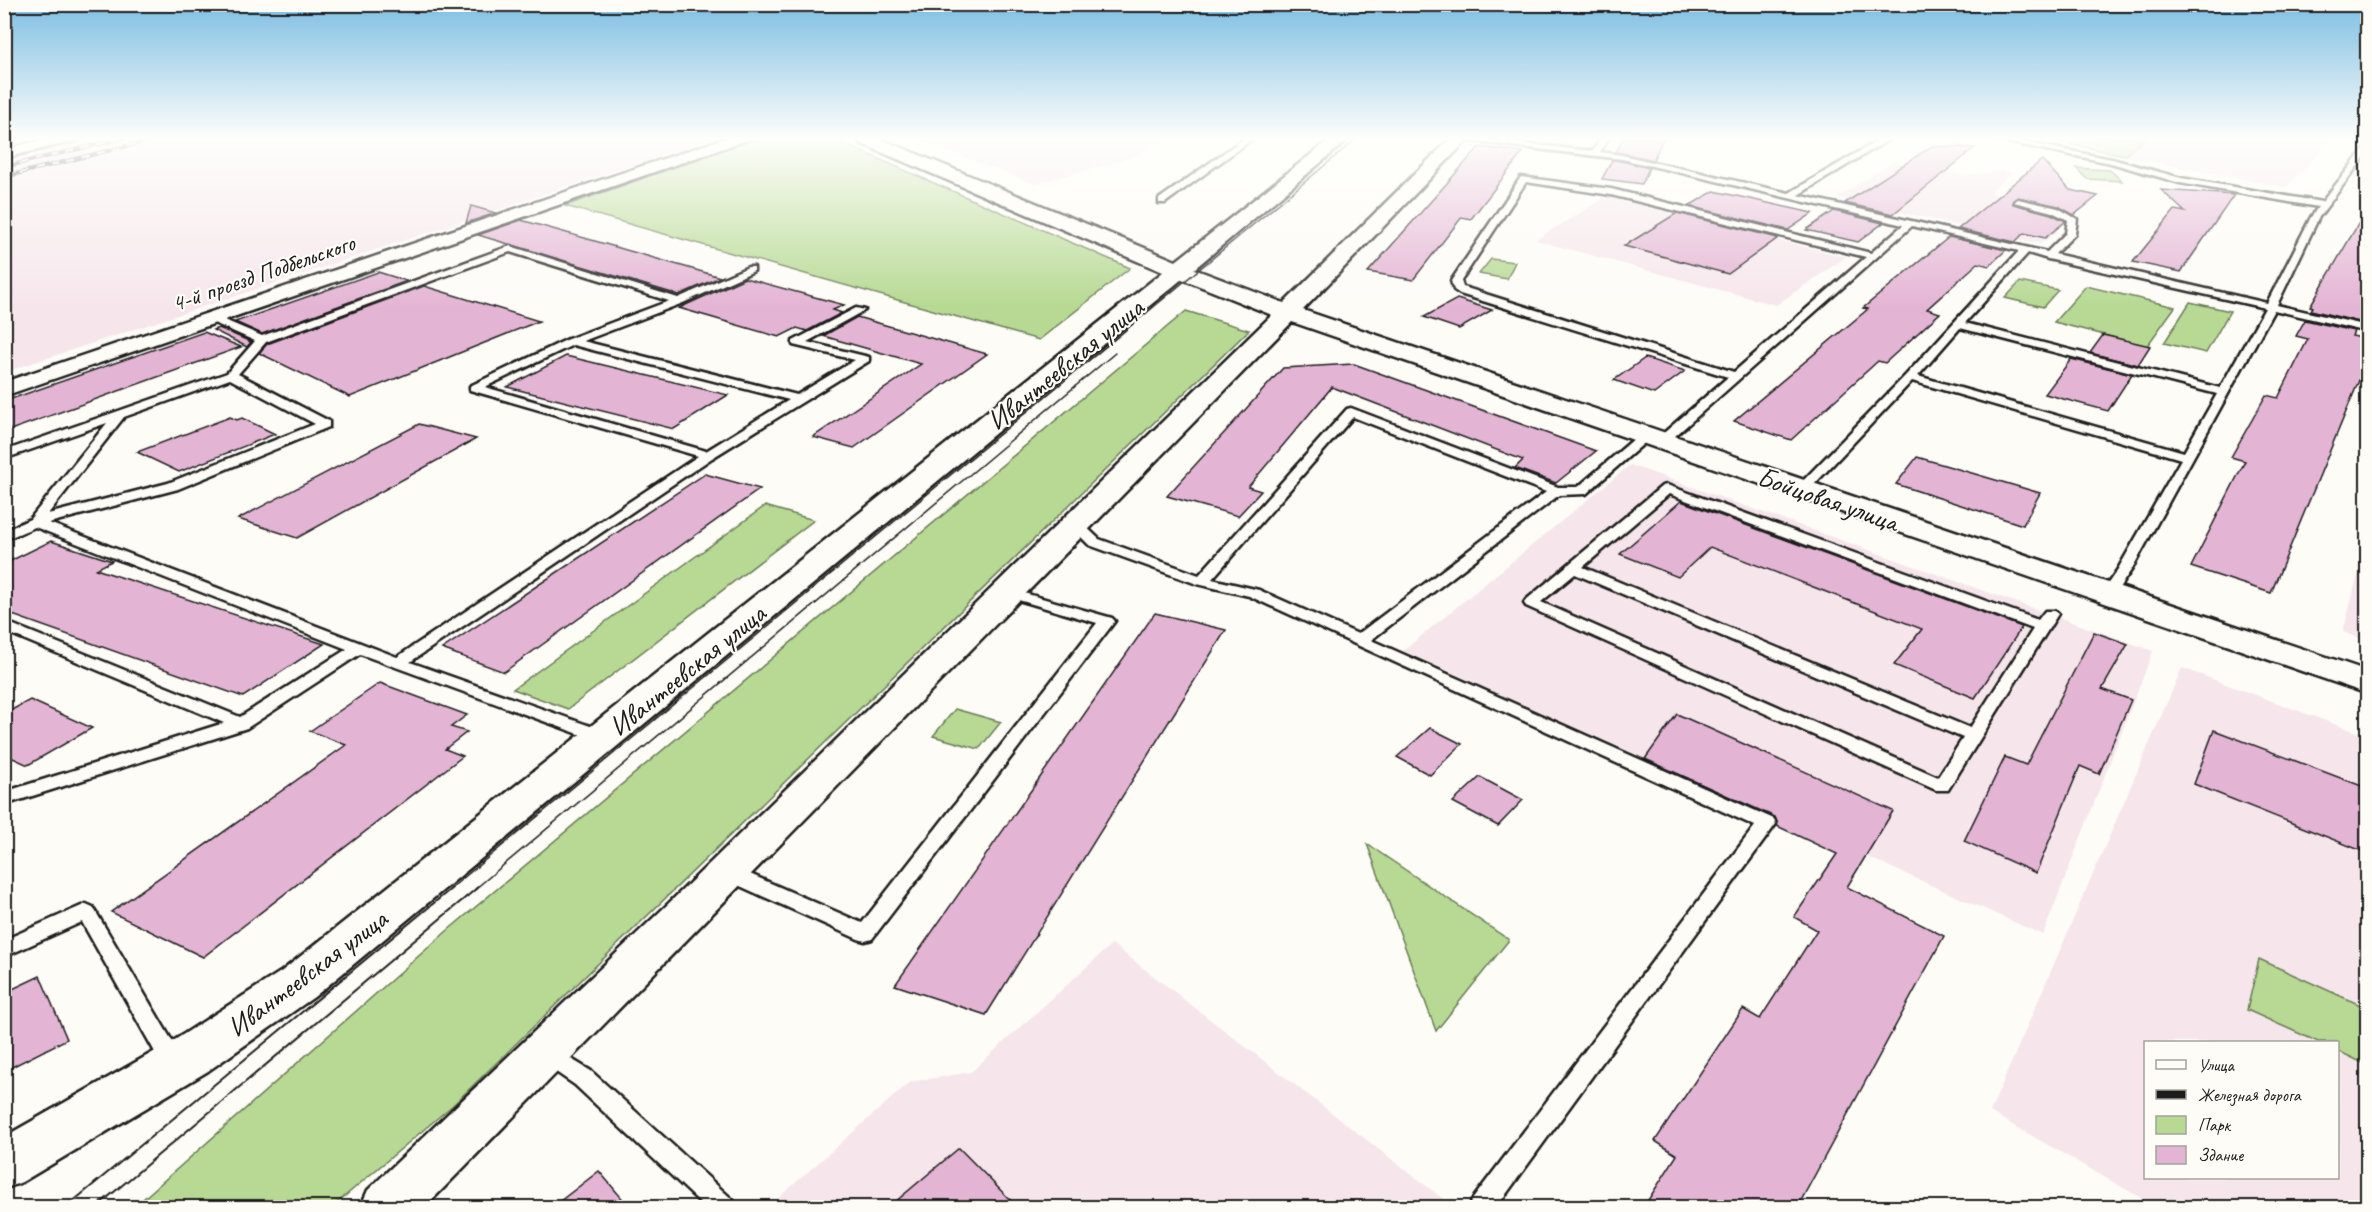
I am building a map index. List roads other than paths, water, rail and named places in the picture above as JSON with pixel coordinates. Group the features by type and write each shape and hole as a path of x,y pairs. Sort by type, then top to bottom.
{"street":[{"name":"4-й проезд Подбельского","path":"4,388 576,194"},
{"name":"Бойцовая улица","path":"996,194 1180,271 1289,313 2367,683"},
{"name":"Ивантеевская улица","path":"4,1165 175,1067 238,1028 298,984 1274,194"},
{"path":"387,1208 547,1053 1006,592 1289,313 1406,194"}],"lane":[{"path":"1162,201 1172,194"},
{"path":"1514,194 1456,281 1458,288 1464,292 1736,376"},
{"path":"1617,194 1873,256"},
{"path":"1779,194 2367,329"},
{"path":"1790,196 1794,194"},
{"path":"2258,194 2324,205"},
{"path":"2107,595 2125,568 2270,308 2315,217 2332,194"},
{"path":"2018,202 2055,210 2073,219 2070,234 2048,256"},
{"path":"1202,580 1351,412 1556,491 1581,491 1736,376 1909,224"},
{"path":"4,454 231,375 262,340 510,249 679,302"},
{"path":"1801,490 1910,377 2025,251"},
{"path":"708,455 474,388 572,341 679,302 752,269"},
{"path":"398,663 708,455 865,359 796,343 860,310"},
{"path":"211,318 262,340"},
{"path":"1957,324 2223,393"},
{"path":"572,341 797,399"},
{"path":"4,536 35,522 173,486 325,424 231,375"},
{"path":"1910,377 2188,457"},
{"path":"35,522 120,414"},
{"path":"1666,489 2046,621 1942,786 1531,603 1573,568 1666,489"},
{"path":"1359,641 1556,491"},
{"path":"35,522 398,663 604,737"},
{"path":"1075,524 1094,542 1202,580 1254,593 1767,824 1481,1208"},
{"path":"1573,568 1972,736"},
{"path":"726,872 865,933 1107,621 1006,592"},
{"path":"4,625 241,724"},
{"path":"4,799 241,724 360,647"},
{"path":"4,949 86,912 175,1067"},
{"path":"547,1053 583,1078 724,1208"}],"tram line":[{"path":"450,889 1291,194"},
{"path":"475,889 1115,353"},
{"path":"65,1208 452,888"},
{"path":"95,1208 477,888"}]}
